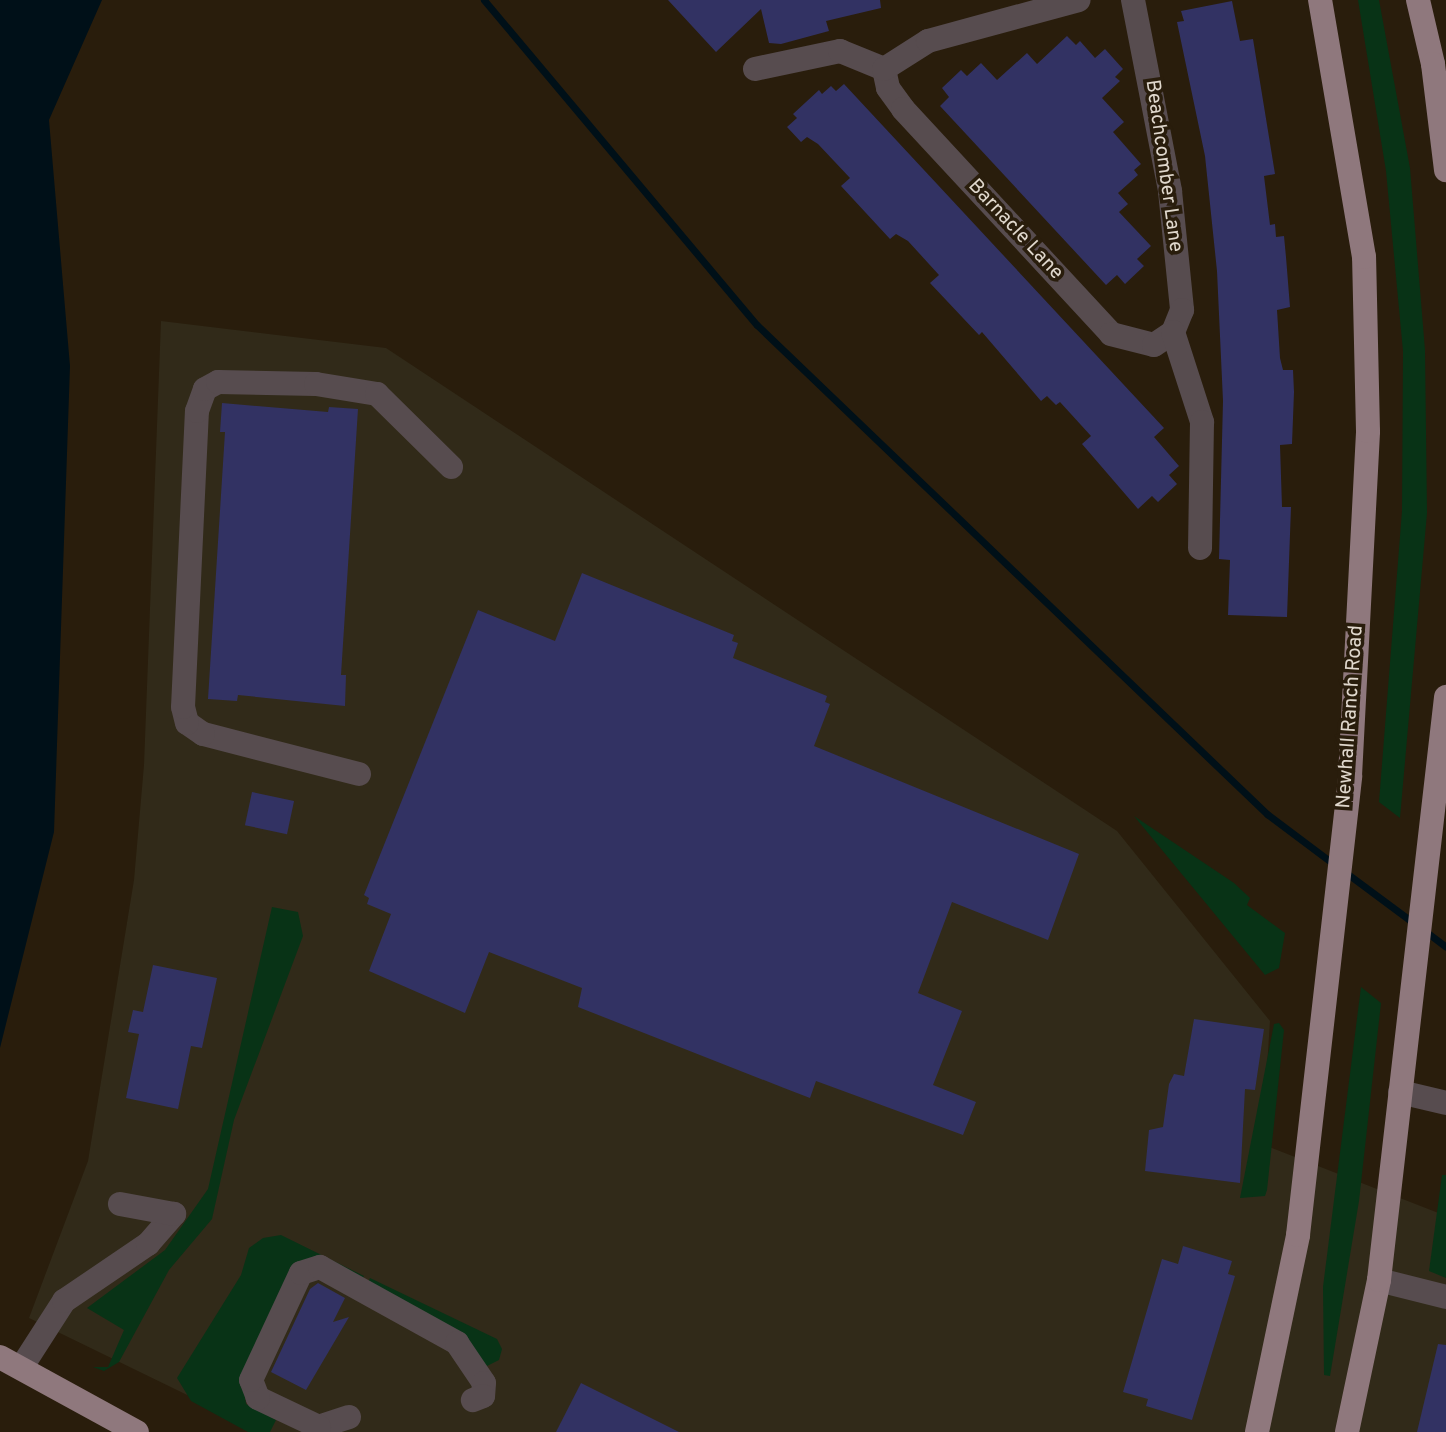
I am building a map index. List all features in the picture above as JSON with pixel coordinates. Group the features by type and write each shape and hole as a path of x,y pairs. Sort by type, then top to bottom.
{"main road":[{"name":"Newhall Ranch Road","path":"1257,1432 1298,1235 1350,776 1368,431 1364,257 1320,0"},
{"path":"1418,0 1433,64 1446,170"},
{"path":"1347,1432 1379,1280 1426,843 1446,697"},
{"path":"11,1362 126,1429"}],"street":[{"path":"755,69 840,51 884,69 928,41 1079,0"},
{"name":"Beachcomber Lane","path":"1133,0 1170,191 1182,310 1173,332"},
{"name":"Barnacle Lane","path":"884,69 888,88 903,109 1111,334 1154,345 1173,332"},
{"path":"1173,332 1202,422 1200,548"},
{"path":"359,774 203,734 187,723 183,707 197,411 205,389 239,380 377,394 451,467"},
{"path":"1400,1092 1446,1103"},
{"path":"11,1362 64,1301 148,1244 174,1214 120,1204"},
{"path":"349,1417 319,1427 258,1398 251,1380 301,1273 320,1267 457,1343 484,1383 483,1396 473,1400"},
{"path":"1379,1280 1446,1297"}],"shaded area":[{"path":"0,0 102,0 49,120 70,366 54,832 0,1048"},
{"path":"161,321 386,348 1117,831 1270,1021 1262,1144 1441,1214 1446,1177 1446,1432 263,1432 29,1318 88,1161 134,880 144,765"}],"green space":[{"path":"1358,0 1379,0 1410,168 1425,350 1427,513 1400,818 1379,802 1402,511 1403,351 1386,171"},
{"path":"1134,816 1234,883 1250,898 1247,905 1285,933 1279,968 1265,975"},
{"path":"272,907 298,912 303,936 234,1120 212,1219 169,1270 119,1362 104,1371 93,1367 108,1367 124,1330 87,1308 165,1250 208,1189"},
{"path":"1361,987 1381,1003 1359,1201 1330,1376 1324,1375 1323,1287"},
{"path":"1279,1023 1284,1030 1267,1190 1265,1196 1240,1198 1274,1024"},
{"path":"1442,1175 1446,1175 1446,1278 1429,1271"},
{"path":"281,1235 364,1276 361,1282 318,1260 243,1377 246,1404 276,1420 270,1432 248,1432 191,1401 177,1378 241,1275 249,1248 263,1238"},
{"path":"370,1278 497,1339 502,1349 499,1360 487,1366 477,1362 367,1285"}],"building":[{"path":"668,0 880,0 881,8 826,21 829,31 781,44 769,43 761,9 716,52"},
{"path":"1232,1 1240,41 1253,39 1275,174 1264,176 1270,225 1275,224 1276,237 1284,236 1286,257 1290,307 1277,310 1280,358 1283,370 1293,370 1294,392 1292,444 1280,445 1282,507 1291,507 1287,617 1228,615 1230,560 1219,559 1223,401 1217,271 1205,156 1177,22 1184,21 1181,11"},
{"path":"1067,36 1076,45 1080,41 1095,58 1105,49 1123,69 1115,77 1120,81 1102,98 1124,122 1113,132 1141,164 1134,170 1138,175 1118,193 1128,204 1119,212 1151,246 1137,259 1144,266 1125,284 1117,275 1106,285 940,106 949,97 942,88 961,70 967,76 981,63 997,80 1027,53 1037,64"},
{"path":"844,84 1164,428 1154,437 1179,466 1169,475 1177,484 1158,502 1152,496 1138,509 1082,444 1091,436 1060,402 1056,405 1047,396 1041,401 982,332 979,335 930,283 939,275 908,241 896,234 890,239 841,186 850,178 818,144 807,137 801,142 787,127 797,118 793,114 819,90 822,94 831,86 836,91"},
{"path":"222,403 328,412 329,407 358,409 341,675 346,675 345,706 238,695 237,701 208,699 225,432 220,432"},
{"path":"582,573 734,635 732,641 738,643 733,658 827,696 825,702 830,704 814,746 1079,854 1048,940 952,902 918,993 962,1011 933,1085 976,1102 963,1135 816,1081 810,1098 784,1088 578,1007 582,988 489,952 465,1013 369,971 391,914 367,904 369,898 364,895 478,610 555,641"},
{"path":"252,792 294,801 287,834 245,825"},
{"path":"153,965 217,978 202,1048 191,1046 178,1109 126,1098 139,1034 128,1032 133,1010 143,1012"},
{"path":"1194,1019 1264,1029 1255,1090 1245,1089 1240,1183 1145,1171 1149,1130 1163,1127 1169,1084 1174,1074 1184,1076"},
{"path":"1183,1246 1232,1261 1228,1274 1235,1276 1192,1420 1146,1406 1148,1399 1123,1392 1162,1259 1178,1264"},
{"path":"318,1283 345,1298 333,1322 349,1317 306,1390 271,1372 310,1289"},
{"path":"1438,1344 1446,1345 1446,1432 1417,1432"},
{"path":"581,1383 679,1432 556,1432"}],"waterway":[{"path":"484,0 757,325 1267,814 1335,865"},
{"path":"1345,872 1415,924"},
{"path":"1425,931 1446,947"}]}
